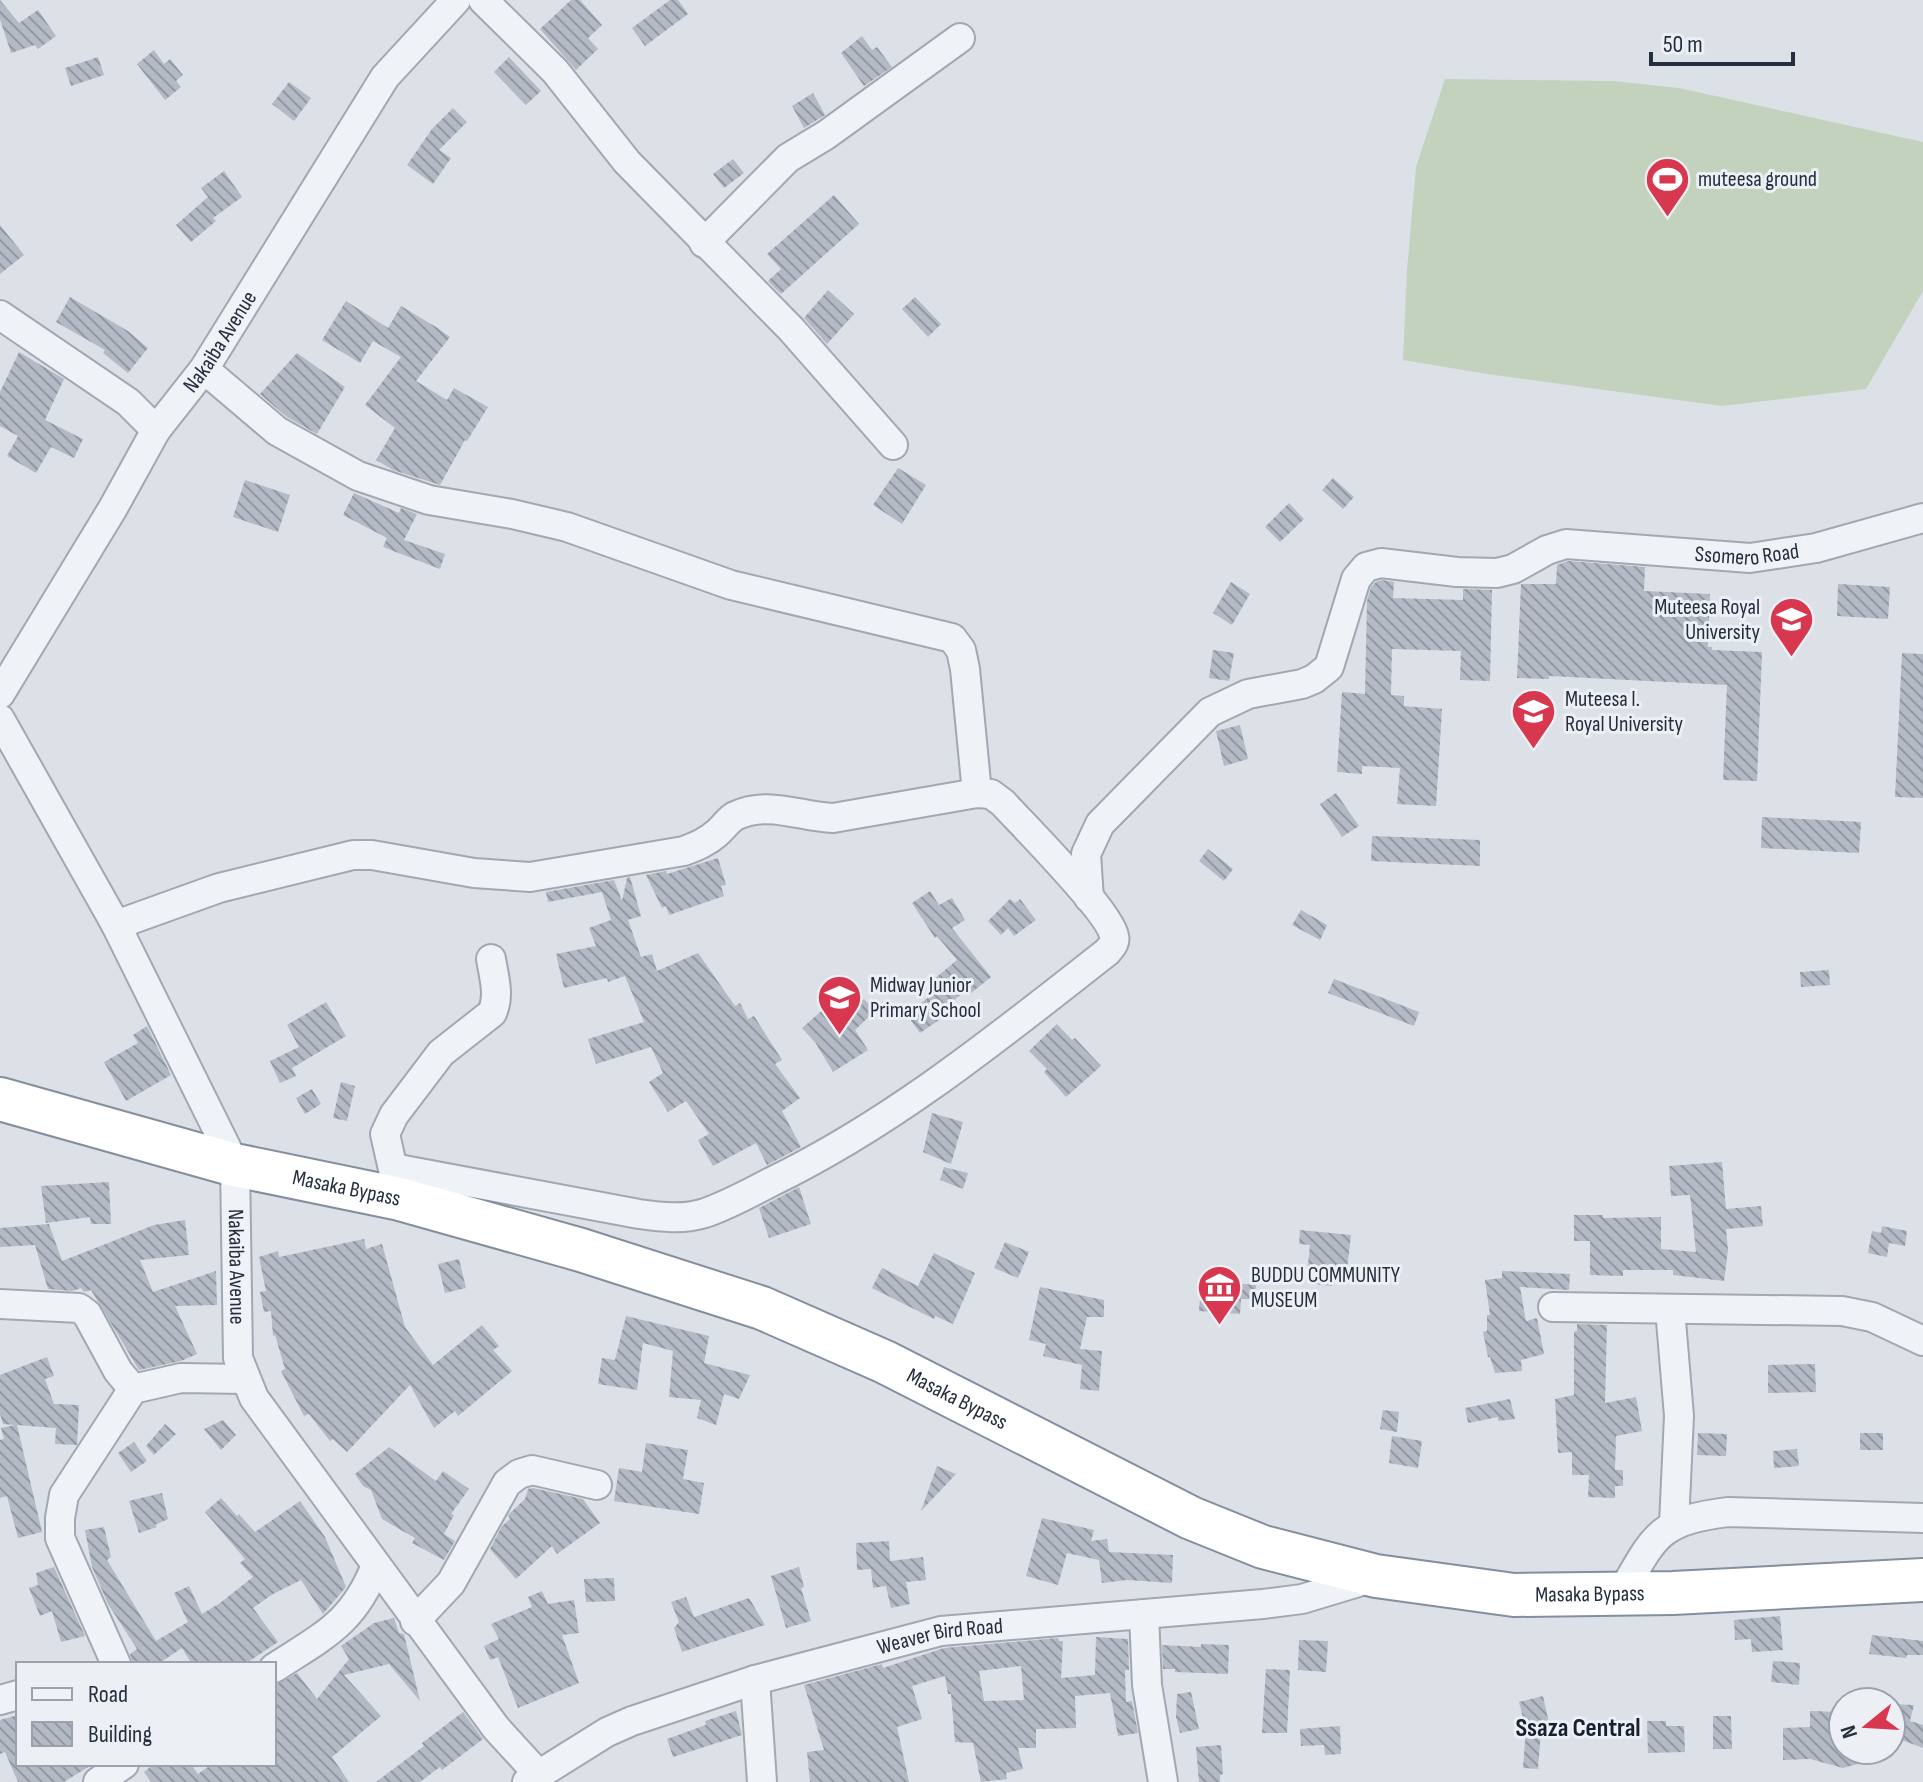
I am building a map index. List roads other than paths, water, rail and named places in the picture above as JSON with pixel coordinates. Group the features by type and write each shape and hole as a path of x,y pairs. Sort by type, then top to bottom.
{"highway":[{"name":"Masaka Bypass","path":"0,1099 235,1165 397,1184 581,1250 762,1308 885,1362 1191,1518 1263,1547 1376,1576 1514,1595 1621,1594 1923,1580"}],"street":[{"path":"483,0 555,71 627,162 791,329 893,445"},
{"name":"Nakaiba Avenue","path":"0,694 113,508 156,430 204,369 385,77 451,2"},
{"path":"704,243 788,158 826,135 960,38"},
{"path":"0,315 128,402 156,430"},
{"path":"204,369 277,431 358,476 429,500 567,527 731,585 952,638 961,650 965,669 977,793"},
{"name":"Ssomero Road","path":"1089,898 1086,854 1100,824 1210,712 1248,694 1302,684 1329,667 1356,579 1366,567 1381,563 1457,572 1497,573 1513,569 1547,550 1566,544 1750,558 1816,548 1923,518"},
{"name":"Nakaiba Avenue","path":"0,719 116,925 235,1165 238,1358 254,1398 533,1778"},
{"path":"116,925 219,888 353,855 372,855 462,872 530,877 684,851 706,842 734,817 764,808 781,809 812,818 833,818 977,793 991,794 1003,803 1089,898 1114,936 1114,945 1107,952 981,1051 823,1157 703,1214 672,1218 397,1184 385,1134 394,1115 441,1053 492,1013 496,1004 491,959"},
{"path":"0,1304 79,1308 87,1314 118,1371 133,1389"},
{"path":"1553,1307 1842,1311 1872,1317 1923,1341"},
{"path":"1670,1309 1679,1416 1674,1524"},
{"path":"115,1662 60,1538 64,1495 133,1389 181,1378 245,1379"},
{"path":"415,1621 451,1583 507,1483 519,1474 532,1470 597,1485"},
{"path":"1621,1594 1651,1544 1674,1524 1703,1515 1728,1512 1923,1518"},
{"path":"276,1667 338,1627 376,1565"},
{"name":"Weaver Bird Road","path":"533,1778 607,1732 755,1680 941,1631 1302,1599 1376,1576"},
{"path":"1144,1614 1147,1685 1163,1782"},
{"path":"755,1680 762,1782"},
{"path":"98,1782 121,1766"}],"place":[{"name":"muteesa ground","path":"1667,218"},
{"name":"Muteesa Royal University","path":"1791,659"},
{"name":"Muteesa I. Royal University","path":"1534,751"},
{"name":"Midway Junior Primary School","path":"839,1037"},
{"name":"BUDDU COMMUNITY MUSEUM","path":"1220,1327"}],"district":[{"name":"Ssaza Central","path":"1578,1728"}]}
